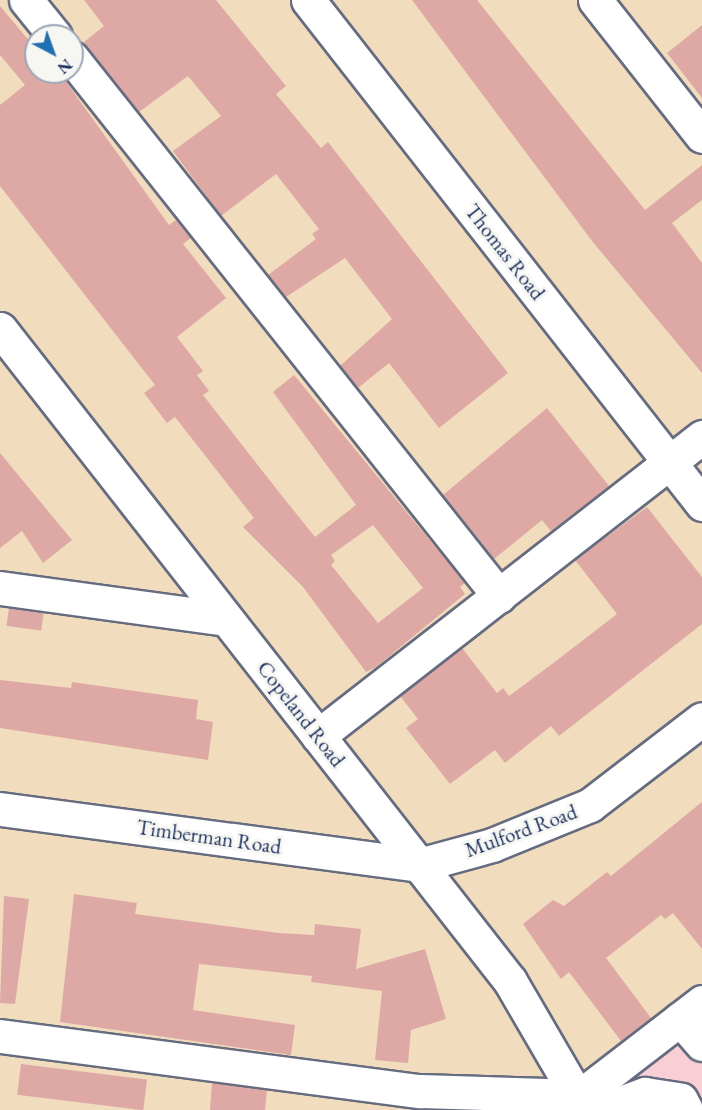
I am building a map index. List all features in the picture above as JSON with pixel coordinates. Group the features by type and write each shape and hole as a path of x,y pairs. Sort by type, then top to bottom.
{"street":[{"path":"26,0 45,24"},
{"name":"Thomas Road","path":"308,0 702,504"},
{"path":"595,0 702,136"},
{"path":"84,73 499,596"},
{"name":"Copeland Road","path":"0,329 510,981 593,1104"},
{"path":"318,736 702,437"},
{"path":"0,588 226,618"},
{"name":"Mulford Road","path":"419,865 512,838 590,806 702,719"},
{"name":"Timberman Road","path":"0,809 419,865"},
{"path":"593,1104 691,1010 702,1044"},
{"path":"0,1036 420,1091 593,1104 645,1094 681,1100 686,1110"}],"shaded area":[{"path":"702,1002 702,1110 582,1110"}],"building":[{"path":"84,0 216,0 286,86 276,94 321,148 328,142 508,373 439,428 389,363 358,388 340,366 392,319 345,258 286,297 268,275 316,239 312,234 319,229 276,174 221,216 173,151 221,116 188,76 139,112 84,42 104,26"},
{"path":"412,0 477,0 645,210 702,165 702,200 672,223 702,263 702,373 592,241"},
{"path":"0,6 24,35 24,84 0,55"},
{"path":"702,25 702,98 667,53"},
{"path":"68,84 169,225 176,220 191,238 183,244 226,298 177,337 203,371 197,375 209,391 203,395 315,537 356,505 273,392 294,375 465,583 460,587 465,594 376,667 366,672 303,587 243,527 254,518 175,417 167,423 144,393 155,385 0,186 0,105 25,85","holes":["373,525 423,588 378,623 331,565 335,561 331,555"]},
{"path":"547,408 609,486 551,531 542,520 494,559 443,495"},
{"path":"0,453 72,540 43,563 22,531 0,548"},
{"path":"647,507 702,577 702,624 559,736 551,726 505,763 495,750 450,784 406,728 418,719 400,696 462,648 497,693 503,688 509,696 556,661 617,614 575,560"},
{"path":"9,608 44,613 41,631 6,626"},
{"path":"0,680 71,688 72,682 198,700 196,719 213,722 208,760 0,728"},
{"path":"702,802 702,949 673,913 665,919 661,915 606,958 651,1018 621,1041 569,972 561,979 523,924 553,900 564,906 607,872 611,876"},
{"path":"74,894 137,903 135,914 279,933 314,935 315,924 361,929 356,969 425,949 446,1019 411,1030 408,1063 375,1060 382,991 311,982 312,976 199,964 193,1010 295,1025 291,1055 60,1022"},
{"path":"4,896 29,899 15,1004 0,1003"},
{"path":"21,1064 147,1079 143,1110 17,1095"},
{"path":"212,1083 267,1090 265,1110 210,1110"}]}
